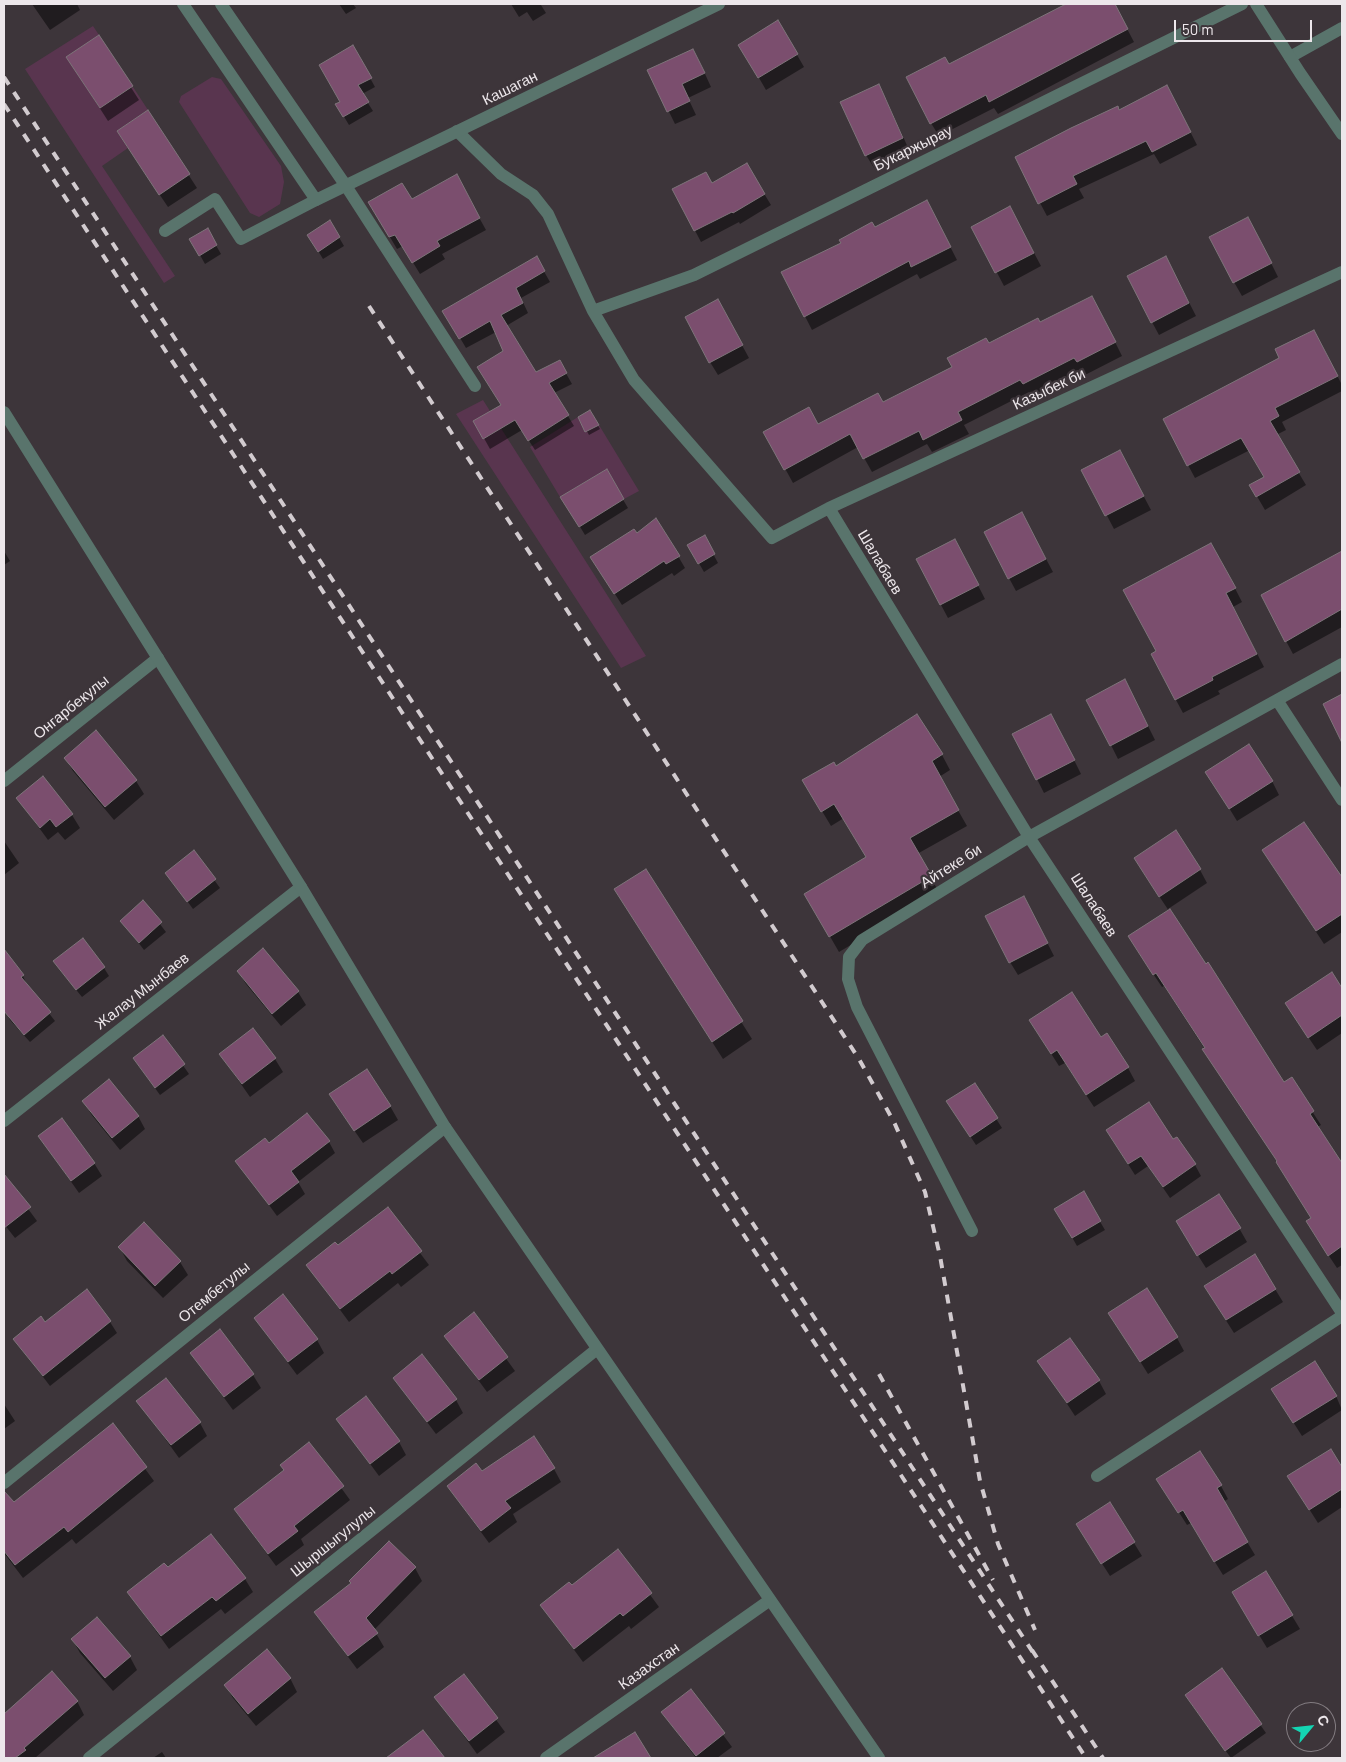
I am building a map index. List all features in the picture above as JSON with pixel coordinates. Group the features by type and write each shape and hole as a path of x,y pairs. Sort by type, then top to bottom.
{"street":[{"path":"183,4 316,200"},
{"path":"221,4 346,186 475,386"},
{"name":"Кашаган","path":"164,231 215,199 241,239 316,200 718,4"},
{"name":"Букаржырау","path":"594,311 694,275 1242,4"},
{"path":"1256,4 1342,134"},
{"path":"1290,57 1342,28"},
{"path":"457,131 501,174 532,195 548,214 594,311"},
{"name":"Казыбек би","path":"594,311 634,380 772,538 829,508 1342,272"},
{"path":"4,412 301,887 445,1128 879,1758"},
{"name":"Шалабаев","path":"829,508 1029,837 1342,1314"},
{"name":"Онгарбекулы","path":"4,781 158,658"},
{"name":"Айтеке би","path":"972,1231 857,1007 848,979 849,957 862,940 1029,837 1342,664"},
{"path":"1277,700 1342,800"},
{"name":"Жалау Мынбаев","path":"4,1121 301,887"},
{"name":"Отембетулы","path":"4,1483 445,1128"},
{"path":"1097,1476 1342,1314"},
{"name":"Шыршыгулулы","path":"89,1758 597,1349"},
{"name":"Казахстан","path":"546,1758 770,1600"}],"shaded area":[{"path":"93,26 99,35 66,57 100,108 133,87 148,110 117,131 128,148 102,166 175,276 164,283 25,69"},
{"path":"212,77 221,79 281,166 284,182 280,204 259,217 250,213 179,102 181,96"},
{"path":"483,400 646,656 621,668 456,414"},
{"path":"578,417 586,431 599,425 639,491 624,499 607,469 560,497 530,447"}],"building":[{"path":"1066,4 1115,4 1128,29 989,102 986,95 930,124 906,77 945,57 949,64"},
{"path":"778,20 798,54 758,78 738,45"},
{"path":"99,35 133,86 100,108 66,57"},
{"path":"353,45 372,78 358,85 369,102 343,117 335,104 340,102 319,65"},
{"path":"693,49 705,73 682,84 690,101 667,112 647,70"},
{"path":"879,84 903,138 865,156 840,102"},
{"path":"1167,85 1191,132 1152,152 1146,141 1073,176 1077,184 1038,204 1015,157 1071,128 1118,106 1119,110"},
{"path":"148,110 190,174 159,195 117,131"},
{"path":"747,163 765,194 733,213 694,231 672,189 706,172 712,183"},
{"path":"457,174 480,218 437,241 440,246 412,263 395,235 389,237 368,202 402,183 412,199"},
{"path":"927,200 951,247 911,267 909,261 804,317 781,272 841,243 839,240 872,222 875,227"},
{"path":"1010,206 1034,253 995,273 971,227"},
{"path":"1248,217 1272,263 1233,283 1209,237"},
{"path":"330,220 340,237 318,252 307,235"},
{"path":"208,228 217,245 199,256 189,239"},
{"path":"537,256 545,271 516,288 523,303 501,315 536,372 560,360 567,373 549,383 569,415 528,441 515,420 483,439 473,421 501,405 477,367 503,351 490,321 459,339 442,311"},
{"path":"1166,256 1189,303 1151,323 1127,276"},
{"path":"1092,296 1116,342 1077,362 1074,358 1023,384 1020,380 958,412 962,420 923,440 919,431 863,459 850,434 784,470 763,432 809,407 818,424 878,393 883,402 952,367 947,358 986,338 989,343 1038,318 1040,322"},
{"path":"718,299 743,345 709,363 685,317"},
{"path":"1314,330 1338,376 1275,408 1279,416 1270,421 1300,472 1256,497 1249,485 1264,477 1241,438 1187,466 1163,419 1279,358 1275,349"},
{"path":"590,410 599,425 585,432 578,417"},
{"path":"1120,450 1144,496 1105,516 1081,470"},
{"path":"607,469 624,499 579,527 560,497"},
{"path":"1022,512 1046,559 1008,579 984,532"},
{"path":"656,518 680,556 666,564 664,561 614,594 590,557 634,529 637,533"},
{"path":"705,535 715,554 698,564 687,545"},
{"path":"955,539 979,585 940,605 916,559"},
{"path":"1211,543 1236,588 1226,593 1257,654 1212,677 1213,680 1175,700 1151,654 1156,651 1123,590"},
{"path":"1342,551 1342,609 1285,642 1261,595"},
{"path":"1125,679 1148,726 1110,746 1086,700"},
{"path":"1342,694 1342,743 1323,704"},
{"path":"917,714 943,754 932,761 959,810 910,838 932,876 829,937 804,894 866,857 834,804 821,812 802,780 834,762 836,766"},
{"path":"1051,714 1075,760 1036,780 1012,734"},
{"path":"96,730 137,780 105,807 64,758"},
{"path":"1249,744 1273,781 1229,809 1205,772"},
{"path":"43,776 73,814 56,827 50,819 40,828 16,798"},
{"path":"1304,822 1342,877 1342,914 1316,931 1262,850"},
{"path":"1176,830 1201,869 1159,897 1134,858"},
{"path":"194,850 216,879 187,902 165,873"},
{"path":"646,869 743,1021 712,1042 614,889"},
{"path":"1024,896 1048,943 1009,963 985,916"},
{"path":"143,900 162,922 139,943 120,921"},
{"path":"1170,909 1206,964 1208,962 1284,1082 1292,1077 1314,1111 1310,1114 1342,1163 1342,1246 1328,1256 1306,1221 1311,1218 1277,1161 1202,1049 1205,1048 1156,973 1153,975 1128,936"},
{"path":"83,938 105,967 76,990 53,961"},
{"path":"263,948 299,991 272,1014 237,971"},
{"path":"4,949 24,975 21,977 51,1012 24,1035 4,1011"},
{"path":"1332,972 1342,988 1342,1015 1308,1038 1285,1003"},
{"path":"1072,992 1101,1037 1107,1033 1129,1067 1086,1095 1057,1050 1051,1054 1029,1020"},
{"path":"253,1028 276,1058 242,1084 219,1054"},
{"path":"163,1035 185,1064 155,1088 133,1058"},
{"path":"367,1069 391,1106 354,1131 329,1094"},
{"path":"109,1079 139,1116 112,1138 82,1101"},
{"path":"975,1083 998,1118 970,1137 946,1101"},
{"path":"1149,1102 1173,1139 1177,1137 1196,1164 1163,1187 1141,1156 1128,1164 1106,1130"},
{"path":"307,1113 330,1141 291,1171 299,1182 269,1205 235,1161 265,1138 269,1143"},
{"path":"62,1118 95,1163 71,1181 38,1136"},
{"path":"4,1174 31,1207 4,1228"},
{"path":"1084,1191 1101,1221 1072,1238 1054,1209"},
{"path":"1219,1194 1241,1228 1197,1256 1176,1221"},
{"path":"388,1207 422,1251 392,1274 390,1271 340,1309 306,1265 335,1242 338,1245"},
{"path":"144,1222 181,1261 155,1286 118,1247"},
{"path":"1255,1254 1276,1289 1226,1320 1204,1286"},
{"path":"1147,1288 1178,1337 1140,1362 1108,1313"},
{"path":"87,1289 111,1321 43,1376 13,1339 41,1316 45,1322"},
{"path":"283,1294 318,1339 288,1362 254,1318"},
{"path":"474,1312 508,1357 479,1380 444,1336"},
{"path":"220,1329 254,1374 224,1397 190,1353"},
{"path":"1070,1338 1100,1380 1067,1403 1037,1361"},
{"path":"422,1354 457,1399 427,1422 393,1378"},
{"path":"1315,1361 1337,1396 1293,1423 1271,1389"},
{"path":"166,1378 201,1422 171,1445 136,1401"},
{"path":"366,1396 400,1441 370,1464 336,1419"},
{"path":"113,1423 147,1467 68,1532 64,1527 15,1565 4,1551 4,1491 14,1502"},
{"path":"534,1436 555,1468 505,1501 511,1508 481,1531 447,1486 476,1463 482,1471"},
{"path":"309,1442 344,1486 294,1526 298,1531 268,1554 234,1509 284,1470 280,1465"},
{"path":"1331,1449 1342,1467 1342,1489 1309,1510 1287,1476"},
{"path":"1200,1451 1222,1485 1217,1488 1248,1542 1214,1562 1183,1510 1178,1513 1156,1479"},
{"path":"1110,1502 1135,1542 1101,1564 1076,1524"},
{"path":"211,1534 246,1578 216,1601 212,1597 161,1636 127,1592 164,1563 168,1567"},
{"path":"389,1541 416,1567 366,1618 378,1633 348,1656 314,1612 351,1583 349,1581"},
{"path":"618,1549 652,1593 623,1616 620,1613 574,1649 540,1605 569,1582 572,1585"},
{"path":"1266,1571 1293,1615 1258,1636 1232,1592"},
{"path":"97,1617 131,1656 105,1678 71,1639"},
{"path":"267,1649 291,1678 248,1714 224,1685"},
{"path":"1222,1668 1262,1724 1225,1751 1185,1695"},
{"path":"52,1671 78,1701 24,1748 26,1750 15,1758 4,1758 4,1714"},
{"path":"464,1674 498,1718 469,1741 434,1697"},
{"path":"691,1689 725,1733 696,1756 661,1712"},
{"path":"423,1730 445,1758 386,1758"},
{"path":"635,1732 651,1758 593,1758"}],"railway":[{"path":"4,77 1034,1654"},
{"path":"4,104 1086,1758"},
{"path":"369,306 859,1059 894,1122 925,1192 940,1256 980,1481 998,1544 1035,1630"},
{"path":"879,1374 993,1580"},
{"path":"1032,1650 1103,1758"}]}
